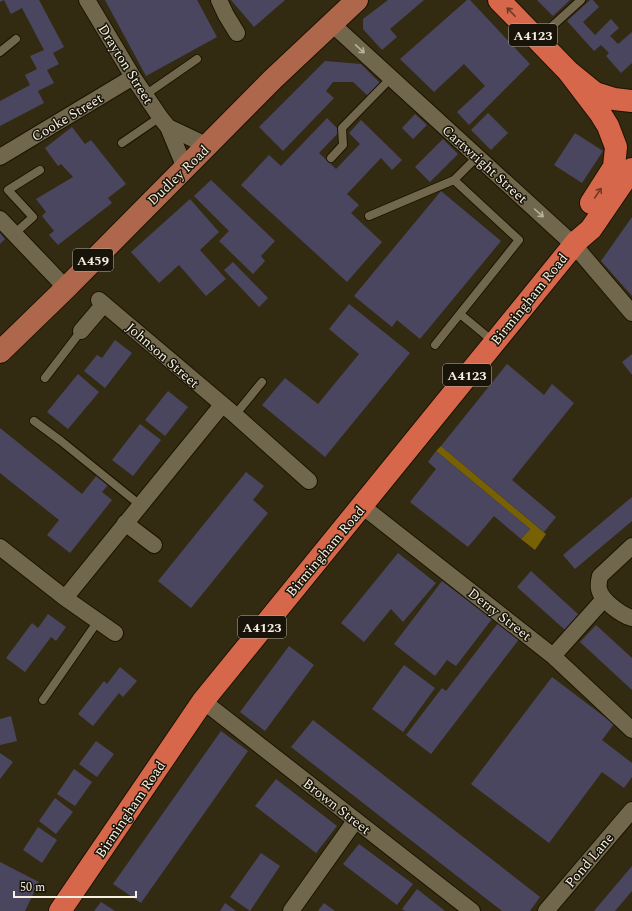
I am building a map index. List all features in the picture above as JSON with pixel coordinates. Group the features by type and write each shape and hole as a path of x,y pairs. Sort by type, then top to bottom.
{"highway":[{"name":"A4123","path":"499,0 568,70 595,93 614,99 632,100"},
{"name":"A4123","path":"568,70 608,126 616,148 614,167 580,221 575,243"},
{"name":"A4123","path":"575,243 591,229 632,169"},
{"name":"Birmingham Road","path":"60,911 203,701 575,243"}],"main road":[{"name":"Dudley Road","path":"0,352 208,146 273,79 357,0"}],"street":[{"name":"Drayton Street","path":"87,0 133,77 164,122 186,168"},
{"path":"219,0 226,15 238,33"},
{"name":"Cartwright Street","path":"332,23 477,157 575,243 632,312"},
{"name":"Cooke Street","path":"0,158 133,77"},
{"path":"164,122 208,146"},
{"path":"0,219 66,288"},
{"name":"Johnson Street","path":"81,332 101,302 309,481"},
{"path":"65,598 140,505 228,410"},
{"name":"Derry Street","path":"362,506 553,656 632,730"},
{"path":"125,523 154,545"},
{"path":"632,546 600,576 598,582 599,590 604,599 624,615 632,618"},
{"path":"0,547 65,598 114,633"},
{"path":"553,656 604,599"},
{"name":"Brown Street","path":"203,701 472,911"},
{"name":"Pond Lane","path":"546,911 632,810"},
{"path":"291,911 355,821"}],"lane":[{"path":"537,39 580,0"},
{"path":"0,52 16,39"},
{"path":"145,95 198,59"},
{"path":"331,158 343,145 342,128 391,78"},
{"path":"122,143 164,122"},
{"path":"369,216 454,180 477,157"},
{"path":"14,234 33,217 8,190 40,170"},
{"path":"435,345 519,240 454,180"},
{"path":"460,314 494,342"},
{"path":"45,378 81,332"},
{"path":"228,410 262,382"},
{"path":"34,421 86,460 140,505"},
{"path":"43,700 98,621"}],"shaded area":[{"path":"441,446 546,534 535,550 521,539 530,529 436,451"}],"building":[{"path":"4,0 39,0 64,47 53,53 59,64 47,70 54,83 38,91 44,103 0,126 0,101 30,85 25,75 37,69 30,56 44,50 22,8 11,14"},
{"path":"105,0 197,0 217,37 146,76"},
{"path":"231,0 285,0 254,27"},
{"path":"388,0 424,0 390,29 397,37 382,50 363,29 363,19"},
{"path":"467,0 470,0 530,64 469,125 457,112 485,86 464,64 434,92 400,59"},
{"path":"537,0 570,0 553,16"},
{"path":"590,0 593,0 599,7 583,22 595,35 611,19 619,28 610,36 618,44 632,32 632,63 621,73 606,56 609,53 601,45 594,51 567,21"},
{"path":"325,61 361,64 380,83 369,97 353,82 333,82 326,91 334,98 283,151 259,127"},
{"path":"488,113 508,133 491,150 471,130"},
{"path":"415,114 427,125 413,139 402,128"},
{"path":"327,118 340,131 319,153 336,169 360,144 349,133 361,120 402,160 392,170 381,158 347,194 359,205 351,213 382,242 347,282 241,185 269,155 281,166"},
{"path":"72,127 85,144 91,140 126,184 108,198 112,203 58,245 49,235 54,231 42,216 46,212 36,199 73,177 61,164 58,166 45,148"},
{"path":"575,133 603,151 582,183 554,165"},
{"path":"443,139 458,154 430,182 415,167"},
{"path":"211,180 275,241 261,256 265,261 253,274 219,241 229,231 194,196"},
{"path":"441,191 501,241 420,339 397,320 392,327 354,296"},
{"path":"190,199 219,232 200,250 226,279 206,296 179,265 159,283 131,252"},
{"path":"632,217 632,296 601,261"},
{"path":"0,233 5,239 0,244"},
{"path":"233,262 268,298 259,307 224,270"},
{"path":"349,304 410,353 325,457 262,405 285,378 318,404 359,354 329,329"},
{"path":"115,340 132,353 105,388 84,371 97,355 102,358"},
{"path":"632,354 632,375 622,362"},
{"path":"507,364 544,395 552,384 574,403 512,480 556,517 544,532 441,446"},
{"path":"78,374 99,392 68,429 47,412"},
{"path":"168,391 188,407 165,436 145,420"},
{"path":"140,424 161,440 133,476 112,460"},
{"path":"0,428 82,494 97,475 109,484 102,492 112,500 70,553 47,535 59,520 0,473"},
{"path":"436,451 530,529 521,539 494,516 468,547 410,502 436,469 428,462"},
{"path":"246,472 264,486 253,500 268,513 191,608 158,581"},
{"path":"632,497 632,521 575,569 563,555"},
{"path":"398,553 436,583 403,622 391,609 364,642 341,623"},
{"path":"531,571 579,615 565,630 517,587"},
{"path":"442,581 492,619 456,666 447,660 435,676 394,644"},
{"path":"48,614 66,627 56,641 51,637 25,672 6,658 32,623 38,628"},
{"path":"499,622 520,638 431,754 406,735 442,688 446,691"},
{"path":"596,625 632,658 632,690 580,642"},
{"path":"289,646 314,665 265,731 240,712"},
{"path":"404,665 435,688 403,732 372,709"},
{"path":"120,667 137,681 123,697 119,693 93,726 78,714 104,681 107,684"},
{"path":"552,677 614,724 602,740 632,763 632,777 624,788 602,772 549,843 471,784"},
{"path":"11,716 17,741 0,745 0,719"},
{"path":"313,720 540,897 530,911 502,911 291,747"},
{"path":"221,731 248,751 141,903 113,884"},
{"path":"96,741 114,754 97,777 79,764"},
{"path":"0,753 13,762 0,779"},
{"path":"74,769 92,782 75,806 57,794"},
{"path":"276,779 337,826 316,853 255,806"},
{"path":"55,798 73,812 56,834 39,821"},
{"path":"38,827 57,840 42,863 23,850"},
{"path":"359,844 413,884 397,905 343,864"},
{"path":"261,853 280,866 250,911 230,897"},
{"path":"0,862 39,882 25,911 0,911"},
{"path":"632,866 632,891 615,911 594,911"},
{"path":"417,889 445,911 405,911 402,909"},
{"path":"101,902 115,911 94,911"},
{"path":"225,903 236,911 220,911"},
{"path":"324,903 335,911 318,911"}]}
